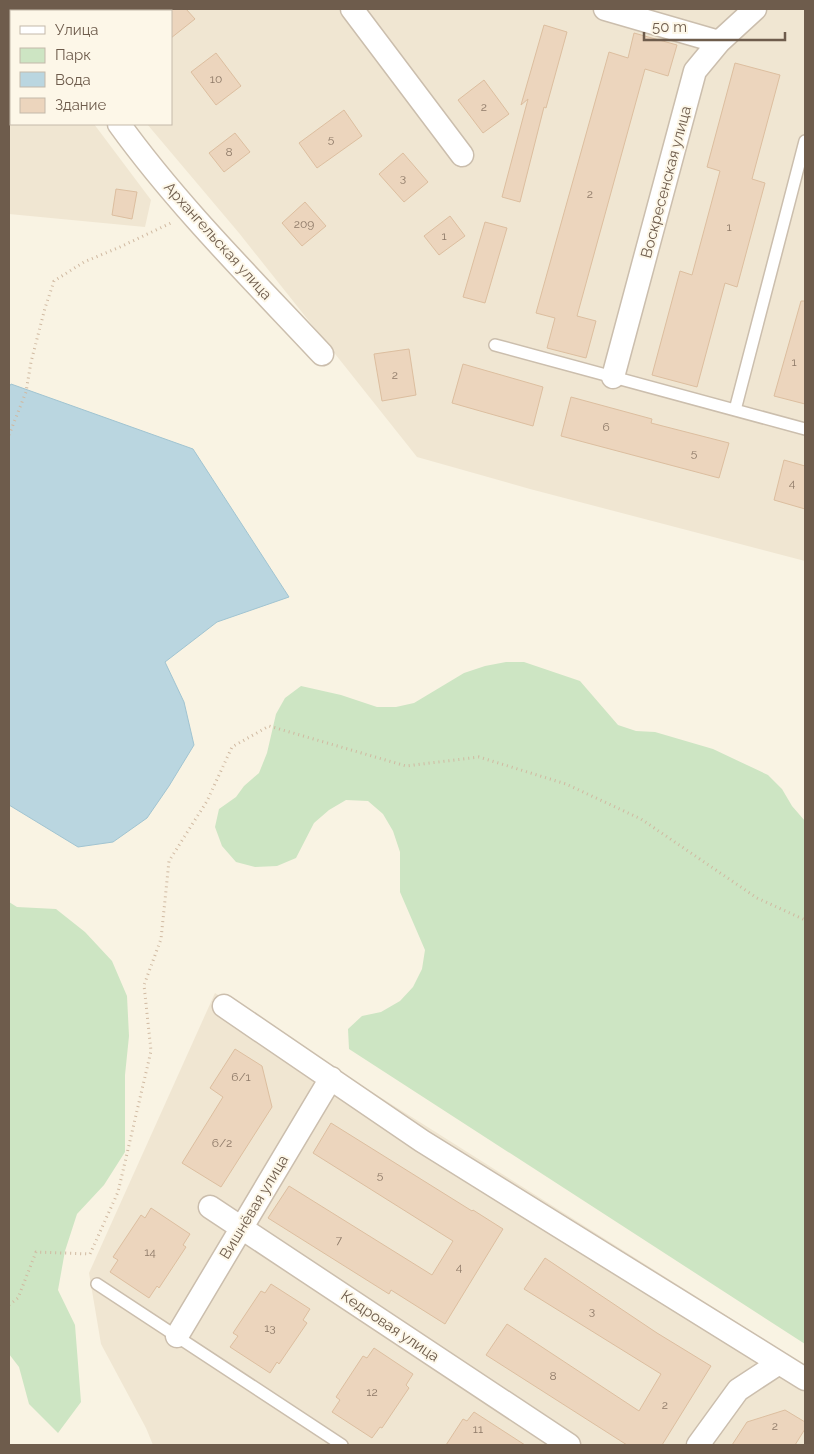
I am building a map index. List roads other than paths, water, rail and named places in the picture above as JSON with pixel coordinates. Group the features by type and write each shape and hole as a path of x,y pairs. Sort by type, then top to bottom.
{"street":[{"path":"352,9 462,155"},
{"path":"605,9 720,42"},
{"name":"Воскресенская улица","path":"613,377 696,71 720,42 755,9"},
{"name":"Архангельская улица","path":"119,125 191,214 322,354"},
{"path":"224,1006 422,1141 805,1380"},
{"name":"Вишнёвая улица","path":"177,1336 331,1078"},
{"name":"Кедровая улица","path":"210,1207 570,1445"},
{"path":"698,1445 738,1390 779,1363"}],"lane":[{"path":"735,410 805,141"},
{"path":"495,345 805,429"},
{"path":"97,1284 342,1445"}],"water":[{"path":"11,384 193,449 289,597 217,622 165,662 184,702 194,745 147,818 113,842 78,847 9,805 9,387"}]}
